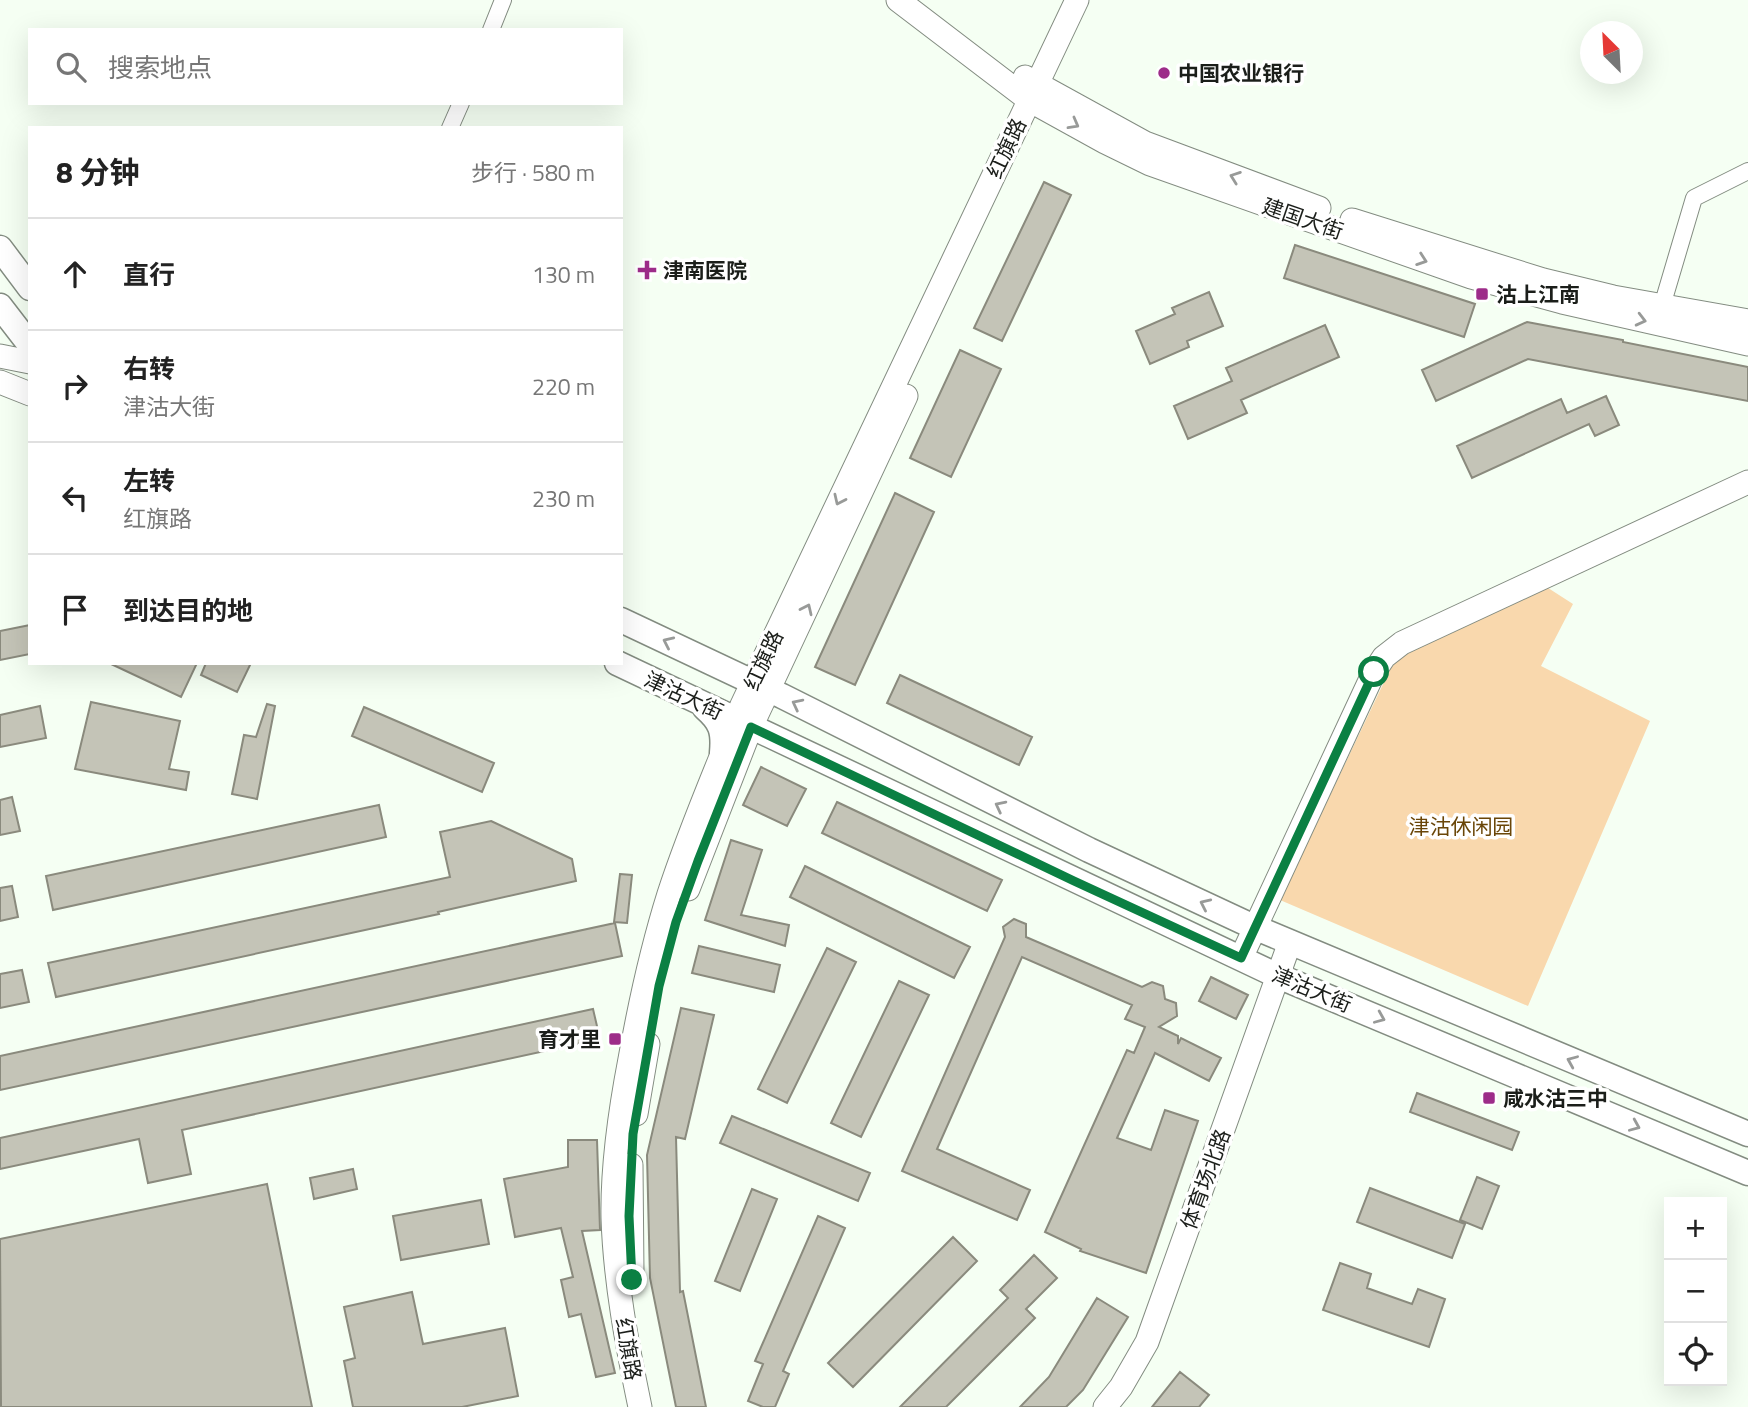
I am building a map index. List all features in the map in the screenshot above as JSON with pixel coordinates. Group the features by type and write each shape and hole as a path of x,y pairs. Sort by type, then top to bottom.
{"main road":[{"name":"建国大街","path":"898,0 1105,142 1150,164 1471,277 1563,302 1748,344"},
{"name":"建国大街","path":"918,0 1039,95 1145,143 1342,217 1543,280 1613,297 1748,321"},
{"name":"红旗路","path":"653,1407 632,1280 629,1216 633,1134 659,986 676,922 743,719 761,687 1039,95 1077,0"},
{"name":"红旗路","path":"1039,95 1091,0"},
{"path":"0,248 28,285"},
{"path":"0,306 28,342"},
{"path":"0,356 28,362"},
{"path":"0,382 28,393"},
{"path":"1241,958 1384,657 1402,643 1748,482"},
{"name":"津沽大街","path":"623,621 1089,850 1254,927 1748,1134"},
{"path":"715,664 743,719"},
{"name":"津沽大街","path":"621,665 743,719 1074,881 1284,978 1748,1173"},
{"path":"696,700 721,725 729,756"},
{"name":"红旗路","path":"640,1407 616,1266 613,1215 617,1135 626,1077 653,948 682,858 729,756"},
{"name":"体育场北路","path":"1105,1407 1121,1387 1147,1342 1296,945"},
{"name":"体育场北路","path":"1118,1407 1135,1385 1160,1340 1284,978"}],"street":[{"path":"492,28 503,0"},
{"path":"451,126 460,105"},
{"path":"1662,306 1694,198 1748,171"}],"green space":[{"name":"津沽休闲园","path":"1545,586 1573,604 1541,666 1650,721 1528,1006 1280,900 1396,657"}],"building":[{"path":"1044,182 1071,195 1002,341 974,328"},
{"path":"1295,245 1475,304 1464,337 1284,278"},
{"path":"1209,292 1223,326 1187,341 1189,347 1150,364 1136,331 1175,314 1172,308"},
{"path":"1527,322 1748,367 1748,401 1528,359 1436,401 1422,370"},
{"path":"1325,325 1339,357 1241,400 1247,413 1188,439 1174,406 1232,381 1226,368"},
{"path":"960,350 1001,369 951,477 910,458"},
{"path":"1606,396 1619,425 1595,436 1589,424 1472,478 1457,446 1561,399 1567,413"},
{"path":"895,493 934,512 855,685 815,667"},
{"path":"28,625 28,654 0,660 0,631"},
{"path":"113,665 196,665 181,697"},
{"path":"205,665 250,665 237,692 201,675"},
{"path":"900,675 1032,737 1019,765 887,703"},
{"path":"91,702 180,721 169,769 189,772 186,790 75,769"},
{"path":"267,704 275,706 257,799 232,794 244,735 256,737"},
{"path":"40,706 46,738 0,747 0,715"},
{"path":"364,707 494,763 482,792 352,736"},
{"path":"761,767 806,789 787,826 743,805"},
{"path":"12,797 20,831 0,835 0,800"},
{"path":"837,802 1002,880 987,911 822,833"},
{"path":"379,805 386,837 53,910 46,876"},
{"path":"491,821 572,859 576,881 438,912 439,914 56,997 48,963 450,877 440,832"},
{"path":"731,840 762,850 741,915 789,925 785,946 705,920"},
{"path":"805,866 970,947 954,978 790,897"},
{"path":"620,874 632,875 627,923 614,922"},
{"path":"12,886 18,917 0,921 0,888"},
{"path":"1014,919 1026,924 1026,937 1142,987 1152,982 1163,986 1165,999 1176,1003 1177,1016 1159,1027 1178,1036 1178,1044 1181,1038 1221,1058 1209,1081 1155,1053 1117,1138 1151,1150 1165,1110 1198,1121 1146,1273 1080,1251 1081,1249 1045,1232 1127,1050 1134,1053 1145,1027 1125,1019 1132,1005 1022,957 937,1149 1030,1190 1017,1220 902,1171 1005,937 1003,927"},
{"path":"615,923 622,956 0,1090 0,1056"},
{"path":"699,946 780,965 774,992 692,973"},
{"path":"827,948 856,962 787,1103 758,1089"},
{"path":"22,970 29,1002 0,1008 0,974"},
{"path":"1211,977 1248,995 1236,1019 1199,1001"},
{"path":"899,981 929,995 861,1137 831,1123"},
{"path":"681,1008 714,1015 685,1139 676,1137 680,1292 683,1291 706,1407 676,1407 650,1278 647,1155"},
{"path":"593,1009 600,1039 182,1130 191,1174 148,1183 139,1139 0,1169 0,1138"},
{"path":"1417,1093 1519,1132 1512,1150 1410,1112"},
{"path":"732,1116 870,1173 858,1201 720,1143"},
{"path":"568,1140 597,1140 600,1230 582,1231 615,1373 596,1377 581,1314 569,1317 561,1280 573,1277 561,1228 515,1237 504,1179 568,1167"},
{"path":"353,1169 357,1189 314,1199 310,1178"},
{"path":"1477,1177 1499,1186 1482,1229 1460,1220"},
{"path":"267,1184 312,1407 1,1407 0,1239"},
{"path":"1370,1188 1465,1224 1452,1258 1357,1222"},
{"path":"752,1189 777,1199 740,1291 715,1281"},
{"path":"481,1200 489,1244 401,1260 393,1216"},
{"path":"818,1216 845,1228 783,1371 789,1374 775,1407 763,1407 748,1401 763,1364 755,1361"},
{"path":"953,1237 977,1261 853,1387 828,1363"},
{"path":"1034,1255 1057,1278 1026,1309 1035,1318 946,1407 900,1407 1008,1298 1000,1290"},
{"path":"1340,1263 1371,1274 1367,1288 1412,1304 1418,1289 1445,1299 1429,1347 1323,1310"},
{"path":"412,1292 423,1344 505,1328 518,1396 462,1407 353,1407 344,1361 355,1358 344,1307"},
{"path":"1097,1298 1128,1317 1083,1390 1066,1407 1020,1407 1049,1377"},
{"path":"1180,1372 1209,1395 1199,1407 1152,1407"}],"place":[{"name":"中国农业银行","path":"1164,73"},
{"name":"津南医院","path":"647,270"},
{"name":"沽上江南","path":"1482,294"},
{"name":"育才里","path":"615,1039"},
{"name":"咸水沽三中","path":"1489,1098"}],"route":[{"path":"632,1280 629,1216 633,1134 659,986 676,922 751,727 1241,958 1374,672"}]}
